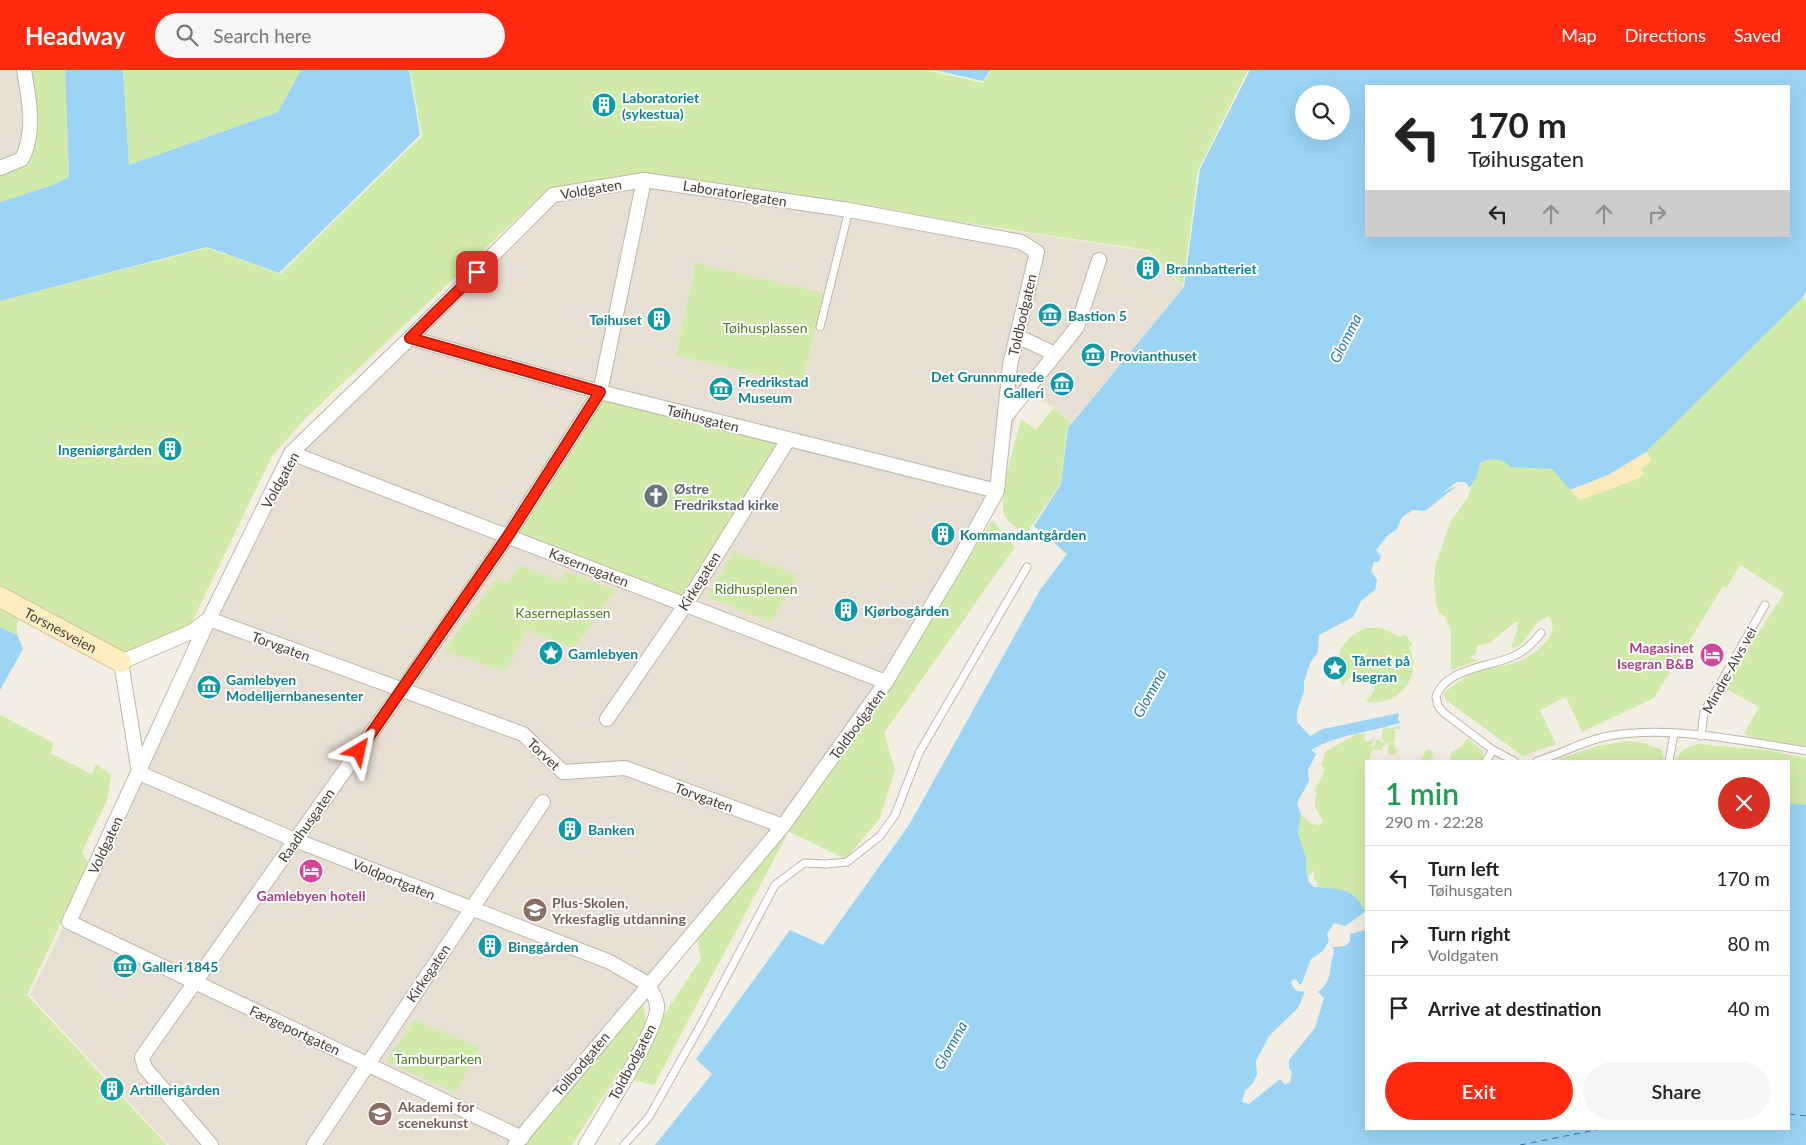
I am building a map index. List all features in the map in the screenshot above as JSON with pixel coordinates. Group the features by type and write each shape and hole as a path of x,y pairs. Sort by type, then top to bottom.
{"street":[{"path":"0,168 22,158 28,147 31,115 24,70"},
{"path":"600,392 644,180"},
{"name":"Laboratoriegaten","path":"644,180 849,210 1021,242 1037,252"},
{"name":"Voldgaten","path":"69,922 208,619 291,453 410,338 553,195 644,180"},
{"name":"Toldbodgaten","path":"586,1145 643,1047 653,1023 658,1006 648,984 783,826 886,682 997,491 1010,365 1037,252"},
{"path":"1005,416 1077,327 1099,260"},
{"path":"1017,336 1056,354"},
{"name":"Tøihusgaten","path":"410,338 600,392 997,491"},
{"name":"Raadhusgaten","path":"211,1145 145,1068 142,1056 401,691 508,536 600,392"},
{"name":"Kirkegaten","path":"606,719 686,604 788,440"},
{"name":"Kasernegaten","path":"291,453 886,682"},
{"name":"Torsnesveien","path":"0,597 121,662"},
{"path":"139,773 121,662 191,632 208,619"},
{"name":"Torvgaten","path":"208,619 523,734"},
{"name":"Torvet","path":"523,734 563,772 625,768"},
{"name":"Torvgaten","path":"625,768 783,826"},
{"name":"Voldportgaten","path":"139,773 295,840 471,910 610,962 648,984"},
{"name":"Kirkegaten","path":"314,1145 543,802"},
{"name":"Færgeportgaten","path":"69,922 368,1065 519,1141"},
{"name":"Tollbodgaten","path":"519,1141 648,984"}],"lane":[{"path":"820,328 849,210"},
{"path":"624,1145 649,1117 703,1021 775,885 804,863 826,864 847,862 880,836 895,815 919,753 1027,567"},
{"name":"Mindre-Alvs vei","path":"1701,736 1704,712 1765,605"},
{"path":"1512,760 1492,750 1441,710 1436,702 1438,692 1447,682 1459,675 1519,654 1541,633"},
{"path":"1541,760 1608,736 1636,733 1701,736 1806,751"},
{"path":"1669,760 1674,734"},
{"path":"1487,760 1492,750"}],"shaded area":[{"path":"0,70 18,70 22,92 24,140 19,152 0,159"},
{"name":"Gamlebyen","path":"646,176 1147,251 1184,287 1072,422 1032,392 1017,412 998,492 889,687 525,1145 169,1145 30,995 139,773 287,451 545,194"}],"green space":[{"path":"30,70 65,70 69,177 53,185 0,202 0,175 29,161 36,133"},
{"path":"123,70 301,70 278,112 129,165"},
{"path":"410,70 926,70 983,83 991,70 1248,70 1198,170 1183,285 1148,250 646,176 545,192 306,418 272,456 190,626 125,659 18,605 17,635 0,627 0,301 207,248 280,274 422,136"},
{"name":"Tøihusplassen","path":"696,263 824,293 802,385 676,355"},
{"path":"1802,298 1806,299 1806,746 1754,738 1744,734 1759,707 1723,687 1784,593 1740,565 1727,587 1723,586 1654,698 1582,732 1566,697 1540,710 1556,744 1523,756 1447,701 1443,694 1460,680 1478,672 1510,664 1528,657 1546,642 1552,630 1552,623 1549,617 1542,619 1522,643 1517,647 1511,648 1516,635 1517,622 1515,622 1491,642 1477,646 1476,653 1470,658 1479,660 1452,670 1451,668 1451,631 1445,617 1439,613 1436,601 1434,582 1436,563 1451,521 1467,499 1480,463 1497,460 1511,467 1553,469 1580,500 1641,469 1651,460 1646,452"},
{"path":"600,396 782,443 683,599 516,533"},
{"path":"1053,408 1072,423 1067,429 1061,483 1026,534 1012,524 1005,516 1003,496 1008,468 1021,419 1036,430"},
{"path":"992,520 1015,547 884,733 895,770 880,818 846,859 785,830 890,687"},
{"name":"Ridhusplenen","path":"733,551 798,575 771,622 707,597"},
{"name":"Kaserneplassen","path":"520,565 560,581 566,572 616,590 573,649 527,629 506,671 444,651 497,578 507,584"},
{"path":"1366,628 1381,628 1401,637 1405,634 1413,645 1409,647 1413,658 1413,669 1405,688 1398,695 1378,702 1366,702 1375,689 1352,674 1343,686 1339,677 1338,660 1344,644 1357,632"},
{"path":"0,715 54,743 50,753 92,774 96,764 111,775 107,801 82,852 89,863 27,995 167,1145 0,1145"},
{"path":"1400,725 1400,729 1394,729 1395,742 1392,741 1396,750 1398,750 1396,754 1389,755 1390,742 1383,746 1382,750 1372,750 1369,758 1370,760 1365,760 1365,912 1335,889 1318,887 1314,877 1314,870 1308,877 1305,865 1306,857 1298,833 1301,815 1312,824 1320,825 1323,821 1316,808 1317,792 1314,791 1325,770 1321,765 1326,751 1355,735 1354,733 1366,734 1364,740 1367,742 1375,738 1372,745 1373,748 1377,739 1385,743 1382,737 1383,728 1386,727 1387,729"},
{"path":"1468,738 1483,751 1482,760 1450,760 1451,753 1462,746"},
{"path":"1628,741 1644,743 1662,750 1664,760 1556,760 1597,746"},
{"path":"1697,744 1766,750 1806,758 1806,805 1790,803 1790,760 1675,760 1684,749"},
{"path":"1426,750 1431,750 1433,754 1430,760 1421,760"},
{"path":"782,833 787,835 654,1085 631,1080 662,1018 701,959 697,938"},
{"path":"644,1004 646,1030 572,1145 520,1145"},
{"name":"Tamburparken","path":"415,1020 479,1047 456,1093 385,1061"}],"sand":[{"path":"1646,452 1651,460 1641,469 1644,474 1640,478 1580,500 1570,490 1608,475"}],"water":[{"path":"65,70 123,70 129,165 278,112 301,70 409,70 420,135 279,273 207,247 0,301 0,202 53,185 69,177"},
{"path":"934,70 990,70 983,81"},
{"name":"Glomma","path":"1250,70 1806,70 1806,292 1802,298 1646,452 1608,475 1570,490 1552,469 1511,467 1504,462 1489,460 1480,463 1477,476 1470,488 1465,482 1457,482 1442,493 1458,485 1425,511 1413,510 1402,517 1397,529 1388,535 1376,550 1381,556 1379,562 1374,562 1371,571 1377,580 1375,590 1361,601 1353,617 1319,635 1318,652 1310,663 1304,682 1304,691 1297,712 1297,722 1310,736 1323,729 1399,713 1400,723 1332,740 1311,750 1316,754 1308,770 1309,781 1297,803 1301,815 1298,833 1306,857 1306,871 1309,882 1314,887 1338,889 1351,894 1361,904 1365,912 1345,926 1334,923 1327,934 1329,941 1323,951 1311,959 1301,985 1295,979 1291,981 1295,990 1305,991 1298,1008 1269,1036 1256,1061 1257,1074 1253,1083 1245,1091 1242,1102 1249,1104 1280,1079 1284,1084 1290,1083 1292,1072 1289,1068 1289,1060 1315,1028 1324,998 1318,992 1325,985 1329,977 1334,952 1333,947 1345,946 1350,941 1350,934 1365,930 1365,1130 1790,1130 1790,803 1806,805 1806,1145 655,1145 712,1074 696,1059 790,930 823,945 909,825 1040,590 1067,554 1034,526 1061,484 1068,428 1184,287 1200,169"},
{"path":"0,627 17,635 23,649 0,690"}],"ferry route":[{"path":"1790,1114 1806,1116"},
{"path":"1520,1145 1596,1130"}],"place":[{"name":"Laboratoriet (sykestua)","path":"604,105"},
{"name":"Brannbatteriet","path":"1148,268"},
{"name":"Bastion 5","path":"1050,315"},
{"name":"Tøihuset","path":"659,319"},
{"name":"Provianthuset","path":"1093,355"},
{"name":"Det Grunnmurede Galleri","path":"1062,384"},
{"name":"Fredrikstad Museum","path":"721,389"},
{"name":"Ingeniørgården","path":"170,449"},
{"name":"Østre Fredrikstad kirke","path":"656,496"},
{"name":"Kommandantgården","path":"943,534"},
{"name":"Kjørbogården","path":"846,610"},
{"name":"Gamlebyen","path":"551,653"},
{"name":"Magasinet Isegran B&B","path":"1712,655"},
{"name":"Tårnet på Isegran","path":"1335,668"},
{"name":"Gamlebyen Modelljernbanesenter","path":"209,687"},
{"name":"Banken","path":"570,829"},
{"name":"Gamlebyen hotell","path":"311,871"},
{"name":"Plus-Skolen, Yrkesfaglig utdanning","path":"535,910"},
{"name":"Binggården","path":"490,946"},
{"name":"Galleri 1845","path":"125,966"},
{"name":"Artillerigården","path":"112,1089"},
{"name":"Akademi for scenekunst","path":"380,1114"}],"route":[{"path":"359,751 508,536 600,392 410,338 477,272"}]}
